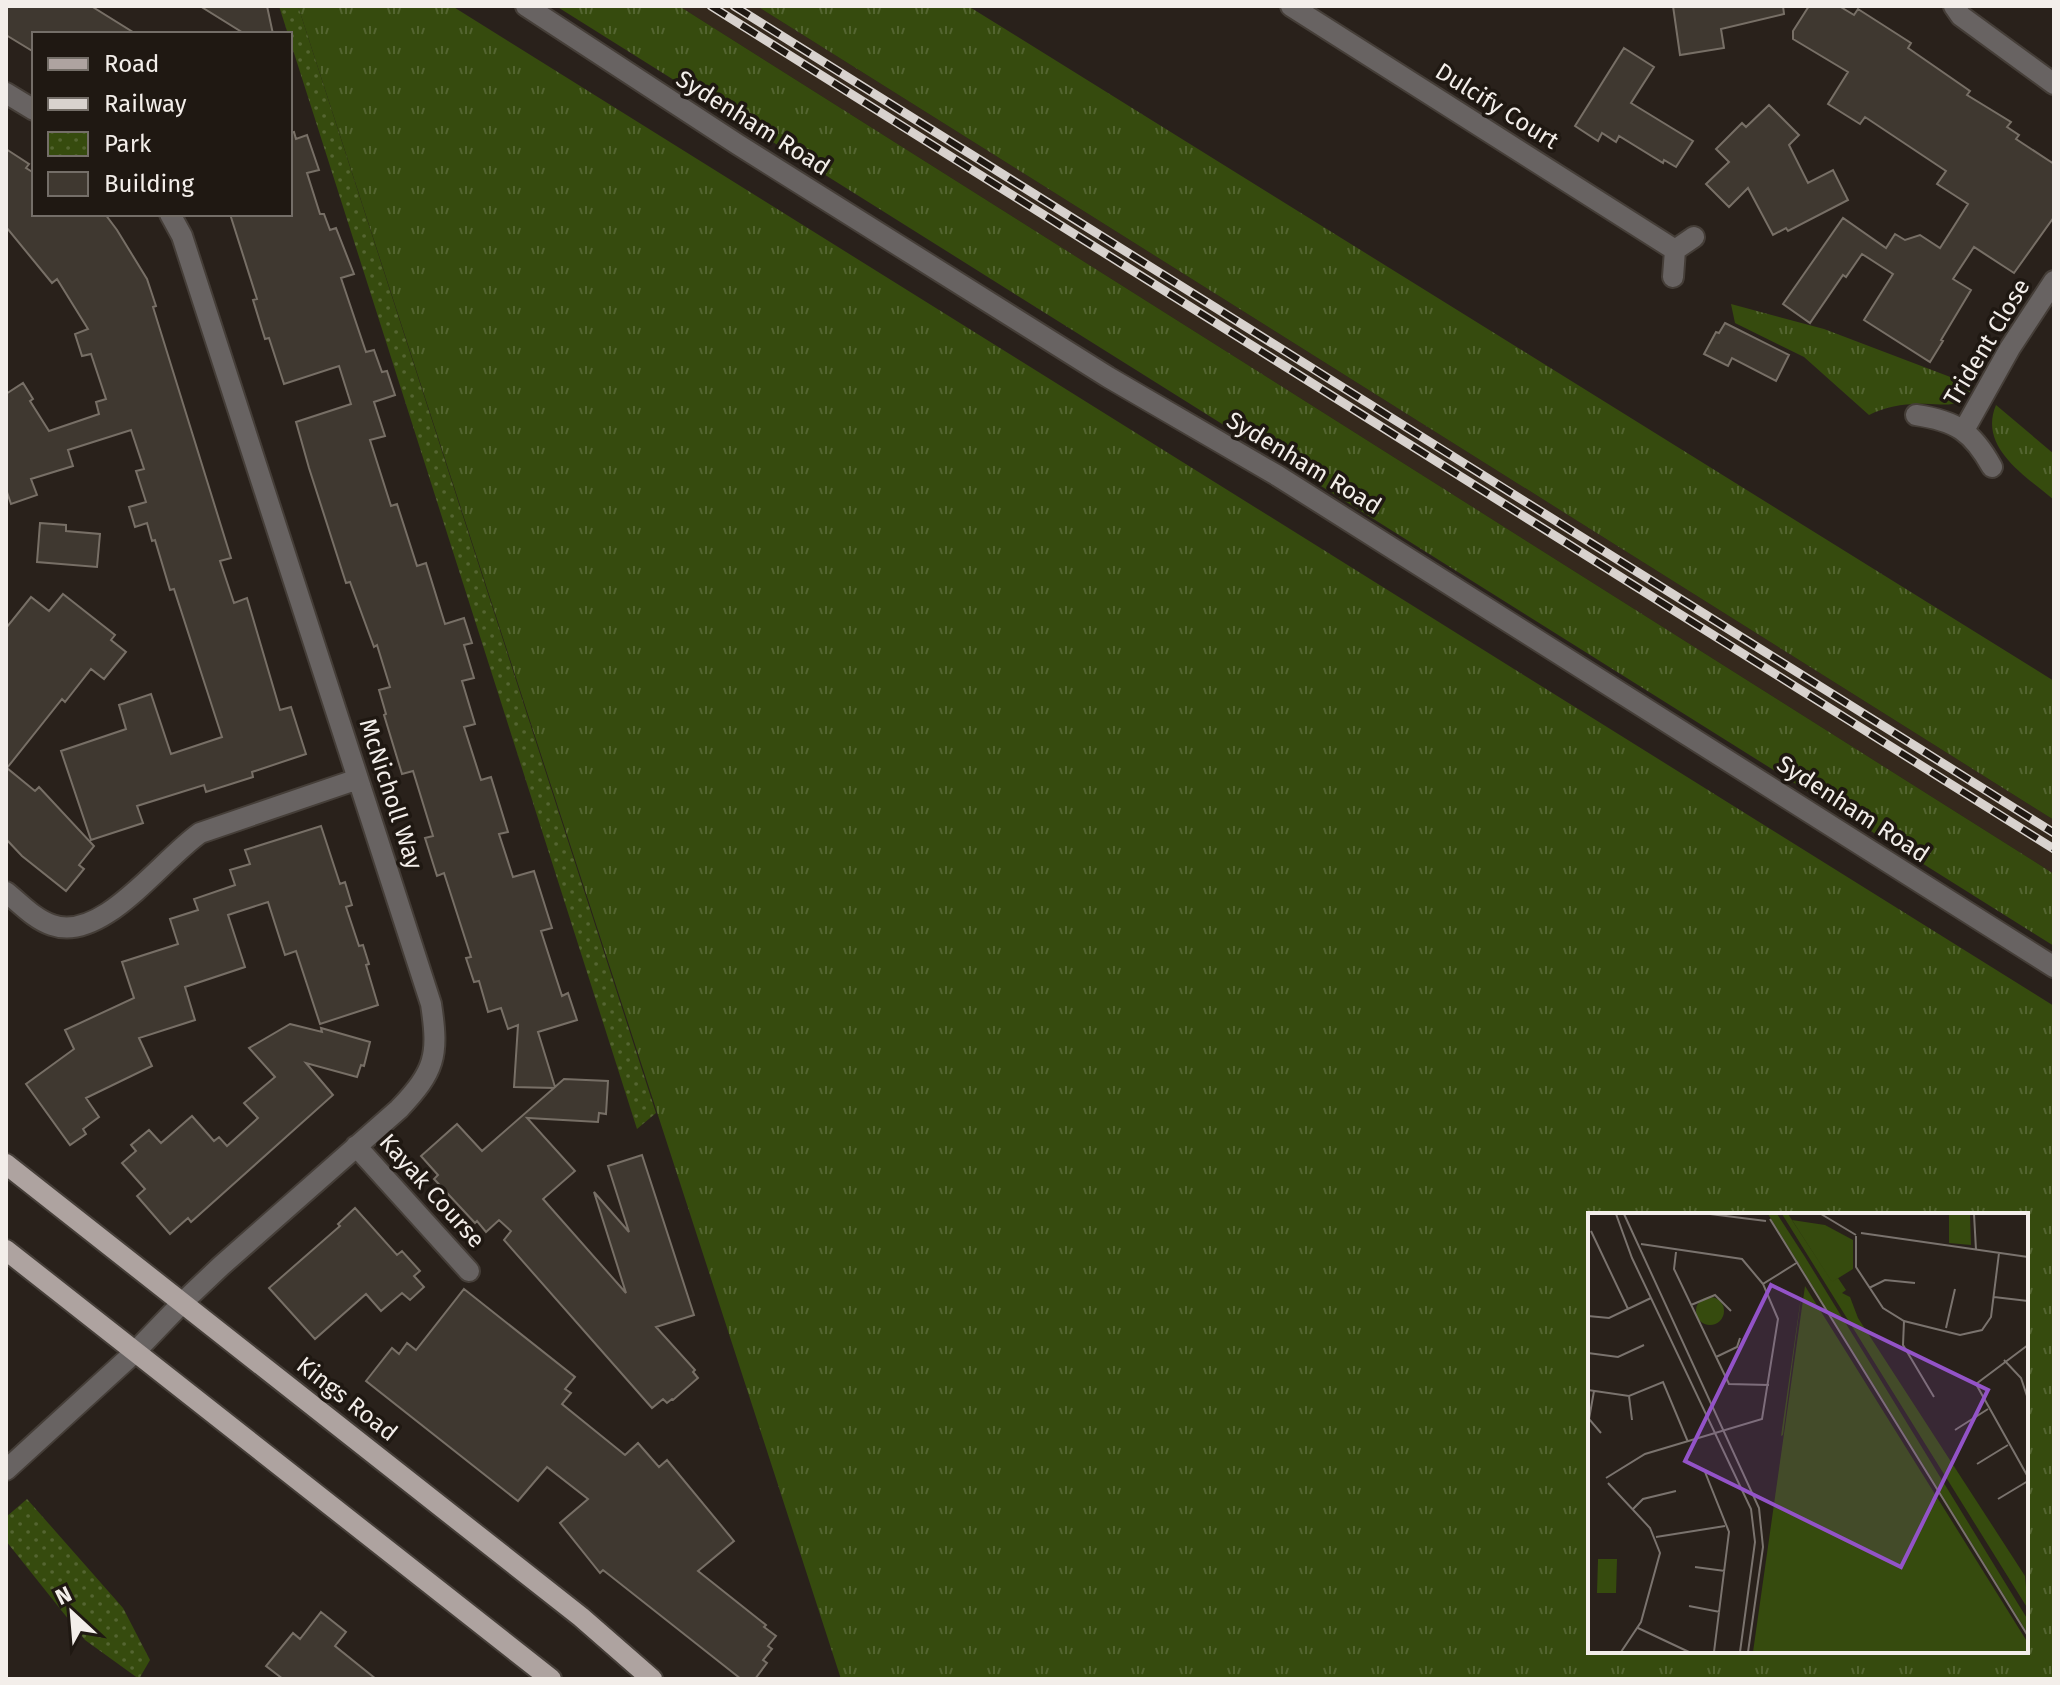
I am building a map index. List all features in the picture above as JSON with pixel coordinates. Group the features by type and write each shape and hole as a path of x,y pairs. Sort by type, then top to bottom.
{"main road":[{"name":"Kings Road","path":"6,1164 581,1617 652,1679"},
{"path":"6,1250 551,1679"}],"street":[{"name":"Sydenham Road","path":"526,6 750,152 1108,377 1278,476 2054,967"},
{"name":"Dulcify Court","path":"1291,6 1675,250"},
{"path":"1954,6 1961,16 2054,84"},
{"path":"6,93 32,109"},
{"name":"McNicholl Way","path":"6,1470 134,1353 182,1303 421,1085 430,1069 435,1048 431,1004 182,236 171,216"},
{"path":"1673,277 1675,250 1694,237"},
{"name":"Trident Close","path":"1964,430 2010,348 2054,281"},
{"name":"Trident Close","path":"1916,415 1940,419 1964,430 1975,440 1992,467"},
{"path":"6,892 50,924 67,929 91,924 113,911 182,845 200,833 358,779"},
{"name":"Kayak Course","path":"356,1146 469,1271"}],"shaded area":[{"path":"679,6 757,6 2054,820 2054,874"}],"green space":[{"path":"279,6 298,6 656,1113 637,1129 292,47 292,32 287,32"},
{"path":"298,6 452,6 2054,1006 2054,1679 841,1679"},
{"path":"556,6 679,6 2054,874 2054,946"},
{"path":"757,6 968,6 2054,681 2054,820"},
{"path":"1731,304 1824,329 1974,386 1955,403 1900,405 1869,415 1804,357 1735,323"},
{"path":"1996,405 2054,454 2054,500 2019,471 1999,448 1992,420"},
{"path":"27,1499 123,1608 150,1660 139,1679 85,1640 6,1541 6,1517"}],"building":[{"path":"6,6 91,6 133,32 32,32 32,51 6,35"},
{"path":"200,6 267,6 273,32 242,32"},
{"path":"1673,6 1783,6 1784,14 1721,29 1724,48 1680,55"},
{"path":"1809,6 1839,6 1854,15 1858,9 1911,43 1908,48 1970,91 1967,95 2011,122 2007,127 2019,135 2016,139 2054,164 2054,217 2014,273 1974,247 1953,279 1971,290 1930,362 1864,320 1893,274 1862,254 1846,277 1843,275 1810,323 1783,304 1843,218 1886,248 1895,234 1905,240 1920,235 1940,248 1968,204 1937,184 1946,171 1865,117 1860,124 1828,104 1848,72 1793,39 1793,31"},
{"path":"1624,48 1654,67 1631,103 1693,141 1676,167 1664,160 1663,163 1619,136 1616,142 1602,133 1598,141 1575,126"},
{"path":"1769,105 1799,135 1789,145 1808,183 1833,170 1848,200 1788,231 1786,228 1773,235 1748,188 1729,207 1706,184 1729,162 1716,149 1742,123 1746,127"},
{"path":"292,132 296,139 307,135 319,170 307,173 320,214 324,214 330,230 336,228 354,274 341,278 366,352 374,350 382,372 387,371 395,395 374,402 385,436 370,440 391,506 397,504 417,566 426,563 445,624 464,618 472,643 464,645 474,678 462,681 475,724 464,727 481,780 491,777 508,832 499,834 513,877 534,871 552,928 541,931 562,996 568,993 577,1020 538,1032 555,1087 564,1079 608,1081 606,1114 599,1113 598,1122 527,1118 575,1171 543,1199 626,1293 594,1192 629,1232 608,1166 642,1155 694,1315 656,1327 695,1370 693,1372 698,1378 673,1400 667,1403 663,1399 652,1408 504,1240 511,1231 499,1220 486,1232 477,1221 475,1223 434,1179 438,1175 421,1156 457,1124 482,1151 554,1088 514,1087 518,1025 508,1029 501,1008 488,1012 479,981 474,982 466,958 471,957 444,873 437,876 425,838 433,836 413,771 402,774 384,715 379,690 390,687 377,645 374,647 350,582 346,583 309,468 296,422 351,404 339,366 284,384 253,300 257,299 231,216 292,216"},
{"path":"6,149 29,164 26,168 32,172 32,216 106,216 147,279 231,558 220,561 234,603 247,598 280,710 291,707 306,754 252,772 253,777 206,792 204,785 137,806 143,823 91,840 61,751 126,729 119,705 151,694 171,754 222,737 155,540 152,541 147,523 135,527 129,507 146,502 136,471 144,469 131,430 68,450 73,466 31,479 37,495 11,504 6,489 6,394 23,383 33,399 30,401 49,431 99,414 96,402 106,399 91,354 82,356 75,334 88,329 57,279 52,283 6,227"},
{"path":"1725,323 1789,355 1776,381 1732,358 1728,366 1704,354 1716,332 1719,333"},
{"path":"40,523 66,525 66,531 100,534 97,567 37,562"},
{"path":"63,594 115,635 111,640 126,652 104,679 91,669 65,702 62,699 7,768 35,791 39,787 94,846 79,865 84,869 66,891 6,839 6,628 31,597 49,611"},
{"path":"321,826 340,884 345,882 352,905 346,907 359,946 363,945 378,1005 320,1024 296,951 285,955 268,902 228,915 245,967 185,987 195,1020 139,1038 152,1066 86,1098 99,1117 83,1129 86,1134 70,1145 26,1084 74,1049 65,1030 134,998 122,962 178,944 170,919 198,910 194,899 235,885 230,870 250,864 245,850"},
{"path":"290,1024 322,1032 321,1028 370,1042 364,1066 361,1065 357,1077 306,1063 333,1095 191,1222 188,1218 170,1234 137,1196 145,1189 122,1163 136,1151 131,1145 149,1130 161,1143 192,1116 214,1141 219,1137 227,1146 258,1118 244,1103 275,1077 249,1048"},
{"path":"355,1208 397,1255 402,1251 420,1271 414,1276 424,1287 410,1300 402,1293 381,1311 366,1294 315,1339 269,1288 340,1226 338,1224"},
{"path":"464,1289 575,1377 565,1389 571,1393 562,1404 625,1455 638,1443 659,1467 667,1460 734,1541 698,1571 776,1636 768,1646 772,1649 763,1660 767,1663 755,1679 741,1679 603,1570 600,1573 560,1523 588,1499 547,1467 518,1501 366,1381 392,1348 399,1354 407,1343 416,1350"},
{"path":"321,1612 346,1632 335,1646 376,1679 283,1679 266,1666 293,1633 300,1639"}],"railway":[{"path":"711,6 2054,849"},
{"path":"734,6 2054,833"}]}
